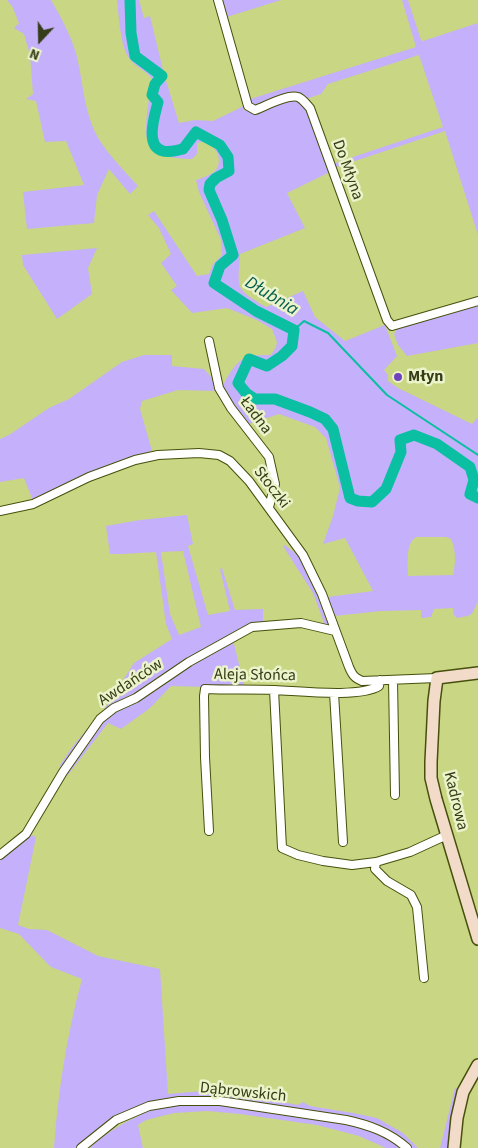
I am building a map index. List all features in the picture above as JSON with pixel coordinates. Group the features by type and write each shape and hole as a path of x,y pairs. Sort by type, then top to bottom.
{"street":[{"name":"Do Młyna","path":"218,0 248,106 255,110 289,96 298,97 310,108 386,320 392,326 478,302"},
{"name":"Ładna","path":"209,341 219,388 269,457 275,484 269,507"},
{"name":"Stoczki","path":"0,511 33,504 89,477 135,460 158,455 199,453 219,455 230,461 249,481 303,556 322,594 349,667 356,679 362,681 436,678"},
{"name":"Awdańców","path":"0,855 26,834 62,772 100,719 114,708 136,698 189,662 252,627 301,623 335,631"},
{"path":"436,678 478,673"},
{"name":"Kadrowa","path":"436,678 430,762 431,778 478,940"},
{"name":"Aleja Słońca","path":"209,830 205,757 205,689 364,692 379,686 380,680"},
{"path":"393,680 395,795"},
{"path":"274,690 282,848 298,855 352,865 376,862 410,852 447,835"},
{"path":"334,692 343,842"},
{"path":"376,862 375,869 387,881 411,894 417,907 424,978"},
{"path":"454,1148 457,1118 463,1092 478,1065"},
{"name":"Dąbrowskich","path":"81,1148 116,1120 149,1106 179,1100 220,1101 346,1120 381,1130 397,1139 407,1148"}],"shaded area":[{"path":"7,0 51,0 65,26 76,53 92,125 100,141 112,157 138,186 130,194 109,169 97,195 94,223 27,229 23,192 84,185 66,141 45,142 36,101 26,99 33,94 30,55 24,34 14,28 19,23 12,6"},
{"path":"117,0 139,0 144,18 150,16 164,74 179,123 195,120 213,121 244,106 244,110 252,112 290,99 297,98 305,104 330,172 287,193 305,228 240,254 240,287 248,296 266,307 303,291 315,317 345,341 385,325 397,356 384,370 388,375 388,381 398,388 472,424 478,417 478,601 473,612 469,615 457,618 454,615 453,608 434,609 431,617 421,618 421,610 381,611 334,616 328,597 373,591 345,538 323,544 340,488 326,438 315,427 279,414 249,424 235,408 222,387 233,369 244,358 271,355 277,342 272,329 257,320 227,308 192,313 171,290 177,286 161,263 171,254 159,228 148,215 154,211 197,276 209,274 213,264 222,255 221,240 199,192 196,180 215,171 219,161 218,155 212,146 203,142 197,143 197,154 192,159 163,155 152,149 149,145 146,122 152,79 129,58 126,52 119,22","holes":["416,537 446,537 451,539 455,552 453,575 408,576 408,555 412,540"]},
{"path":"221,0 281,0 227,17"},
{"path":"402,0 408,0 421,40 423,41 478,23 478,235 445,131 334,168 332,164 443,127 419,55 328,84 321,94 306,99 300,94 255,108 247,100 416,47"},
{"path":"97,248 88,268 92,294 57,319 23,265 22,255"},
{"path":"478,305 478,343 407,356 398,345 394,334 397,329"},
{"path":"144,355 172,355 172,366 204,369 212,378 217,391 178,390 142,401 140,409 152,451 108,465 33,501 24,478 0,482 0,439 49,408 69,399 122,362"},
{"path":"187,515 193,544 188,546 208,615 230,611 220,569 222,568 235,610 263,609 263,622 240,628 133,696 113,704 61,770 60,765 73,746 105,708 134,663 172,639 166,624 156,552 110,554 106,526","holes":["183,551 201,627 179,635 170,614 161,552"]},
{"path":"285,545 300,557 313,583 330,622 325,625 313,593 283,546"},
{"path":"233,640 245,688 171,686 150,708 121,729 108,723 67,776 64,774 101,721 112,712"},
{"path":"28,834 36,837 18,925 29,929 47,930 98,956 160,969 168,1094 204,1091 233,1093 298,1105 303,1102 310,1106 377,1118 403,1133 418,1148 411,1148 398,1135 363,1120 218,1099 129,1111 111,1119 77,1148 54,1148 64,1063 82,979 51,967 19,934 0,928 0,860 13,850"},
{"path":"455,1088 459,1089 450,1148 440,1148"},
{"path":"182,1104 222,1105 350,1125 377,1133 401,1148 386,1148 359,1136 317,1125 207,1111 174,1113 146,1120 138,1125 143,1148 90,1148 111,1131 139,1116 155,1109"}],"waterway":[{"name":"Dłubnia","path":"130,0 131,33 135,56 162,76 155,84 152,95 158,102 152,130 152,137 157,148 165,152 183,149 196,132 220,145 228,157 229,171 216,178 210,184 209,190 222,220 233,255 220,266 214,283 256,311 294,330 292,346 282,356 267,366 249,359 238,383 246,393 255,399 275,399 325,419 333,429 350,498 358,501 372,502 386,489 401,452 400,440 414,435 437,444 470,467 474,480 470,494 478,498"},
{"path":"294,330 304,321 328,333 387,395 478,455"}],"place":[{"name":"Młyn","path":"398,377"}]}
